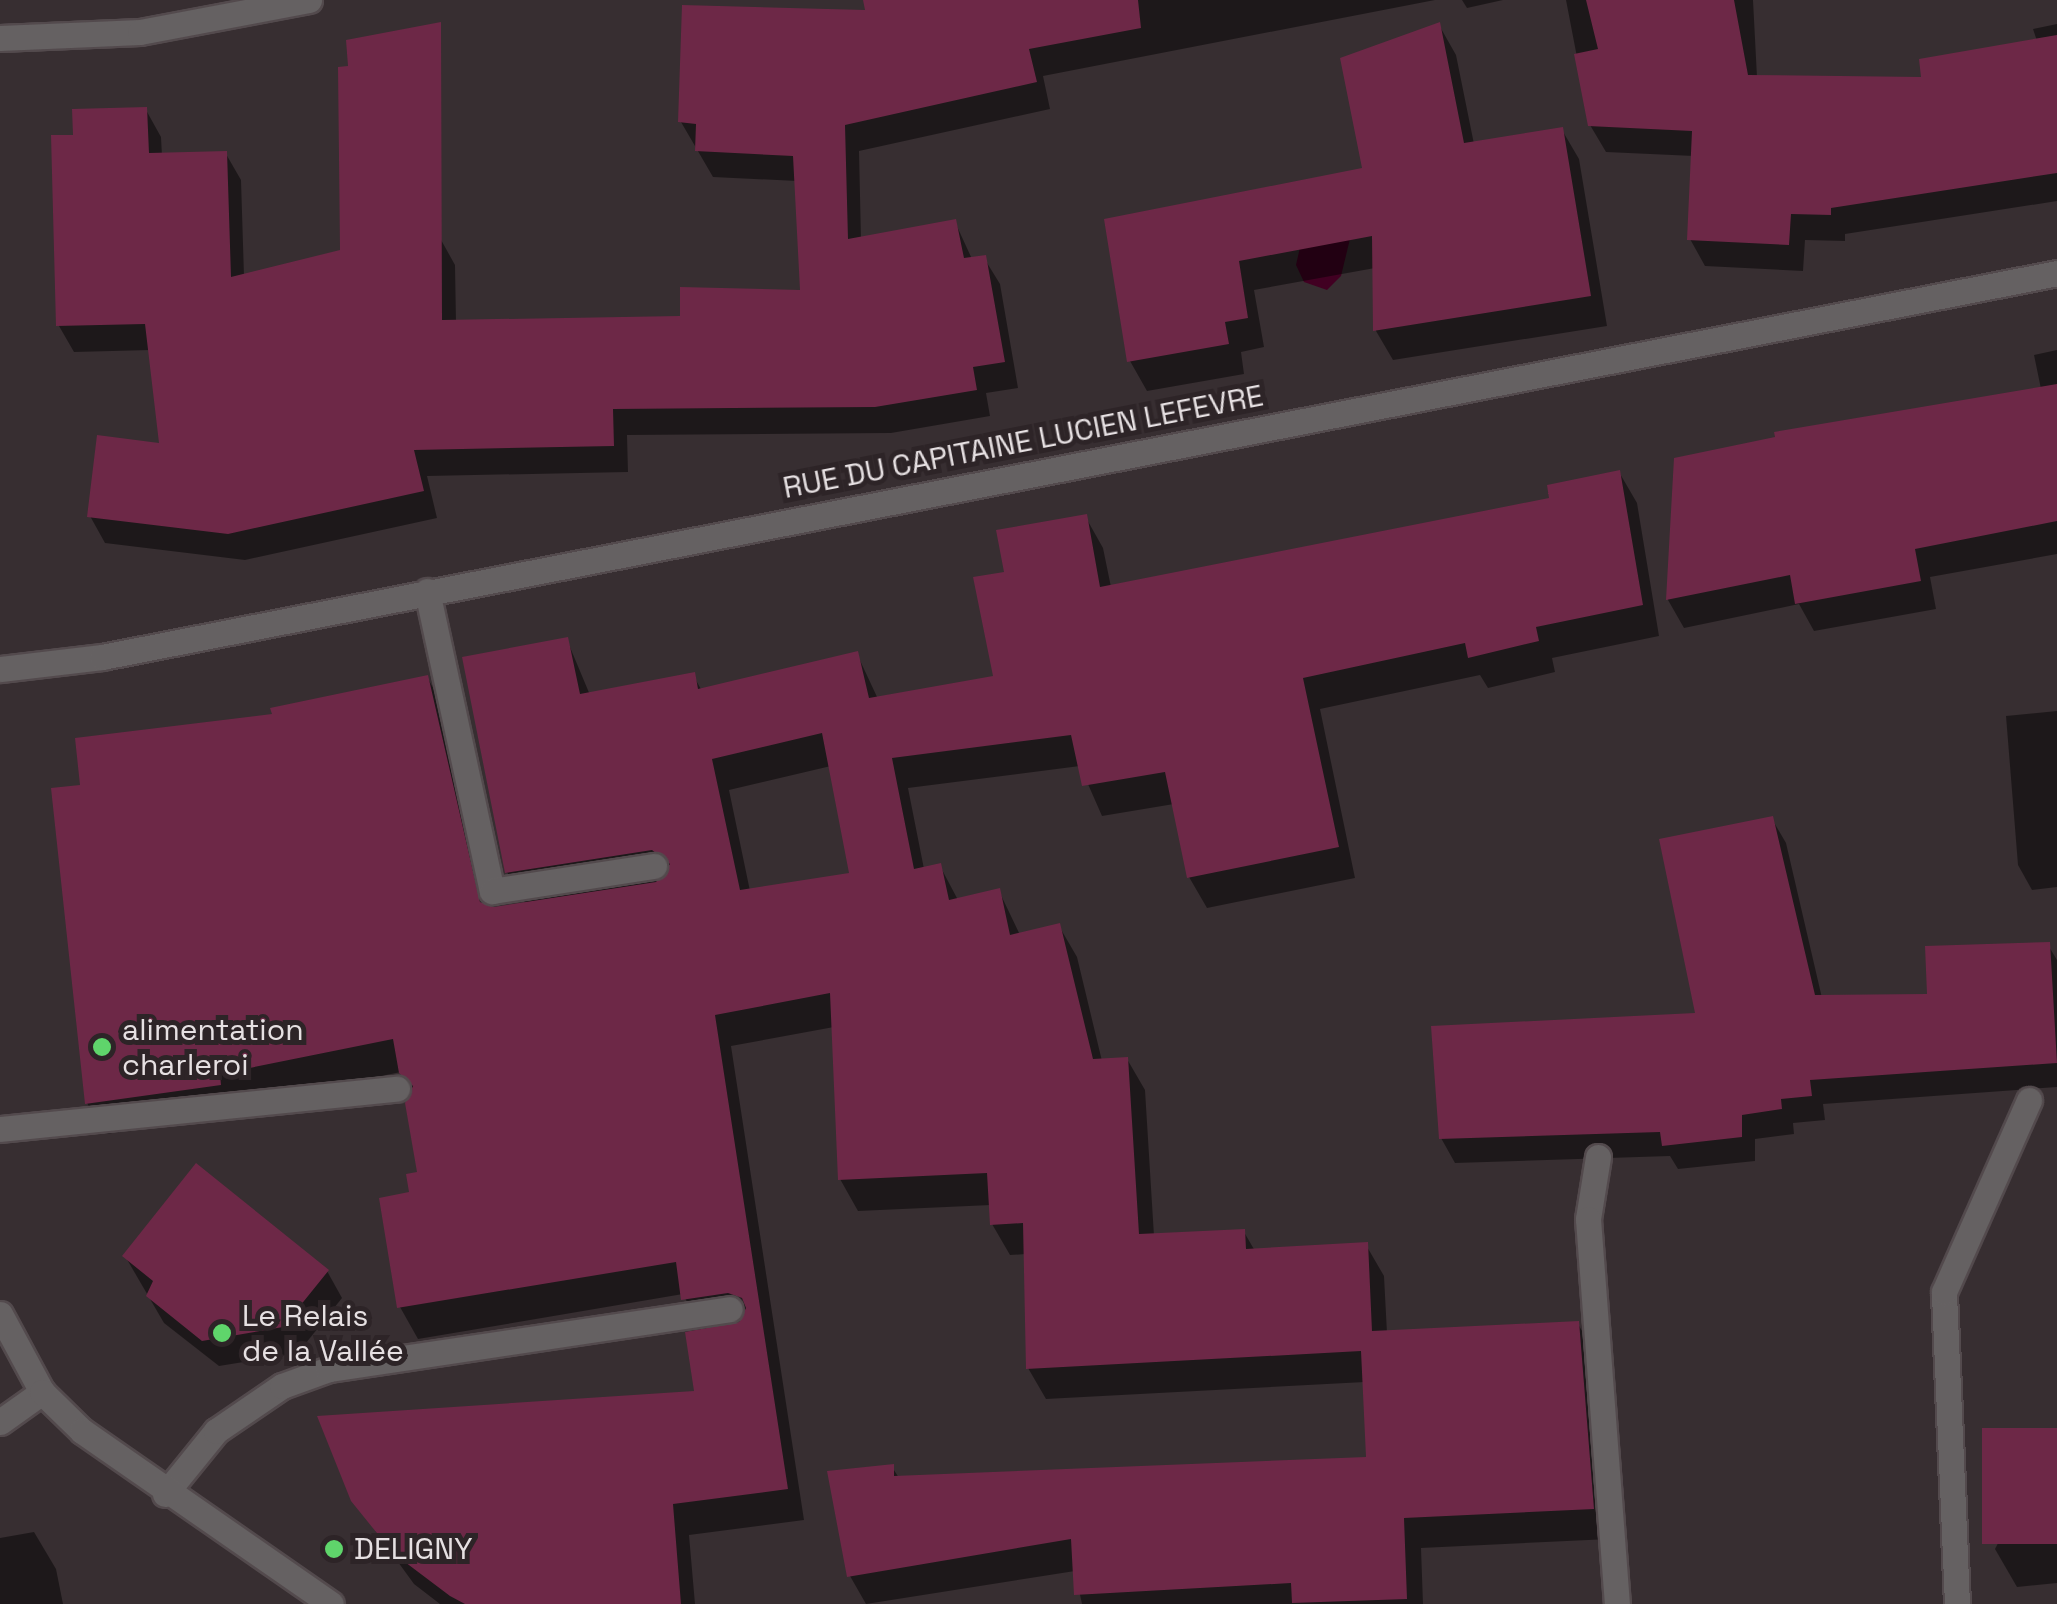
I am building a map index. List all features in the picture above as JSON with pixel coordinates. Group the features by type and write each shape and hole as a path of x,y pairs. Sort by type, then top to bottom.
{"street":[{"path":"0,38 140,32 309,0"},
{"name":"RUE DU CAPITAINE LUCIEN LEFEVRE","path":"0,669 102,657 2057,273"},
{"path":"427,591 492,891 654,866"},
{"path":"0,1129 397,1089"},
{"path":"1957,1604 1944,1292 2029,1100"},
{"path":"1598,1158 1588,1219 1617,1604"},
{"path":"165,1494 216,1431 282,1386 330,1369 730,1309"},
{"path":"0,1314 42,1392 165,1494 331,1604"},
{"path":"0,1422 42,1392"}],"shaded area":[{"path":"1308,212 1356,214 1341,276 1327,290 1304,282 1296,265"}],"building":[{"path":"863,0 1138,0 1141,28 1029,49 1037,82 845,125 848,239 956,219 964,258 986,255 1005,362 973,367 977,390 875,407 613,409 614,446 414,450 424,491 228,534 87,517 97,435 159,443 145,324 56,326 51,135 73,135 72,109 147,107 149,153 227,151 231,277 340,250 338,67 348,66 346,40 441,22 442,320 680,316 680,287 800,290 793,156 695,151 696,124 678,122 682,5 865,10"},
{"path":"1586,0 1734,0 1748,75 1921,77 1919,59 2057,35 2057,173 1831,208 1831,215 1791,214 1789,245 1687,240 1692,131 1588,126 1574,54 1598,49"},
{"path":"1440,22 1464,143 1563,127 1591,296 1373,331 1372,236 1239,261 1248,318 1225,322 1229,344 1127,362 1104,219 1362,168 1340,58"},
{"path":"2057,384 2057,521 1915,549 1921,581 1795,604 1790,575 1666,600 1674,458 1775,437 1774,432"},
{"path":"1620,470 1643,605 1536,627 1539,641 1468,658 1465,643 1303,678 1339,847 1187,878 1165,772 1082,786 1071,735 892,758 914,869 941,863 949,900 1000,888 1010,935 1060,923 1093,1059 1128,1057 1139,1234 1245,1229 1246,1249 1368,1242 1372,1331 1579,1321 1594,1509 1404,1518 1407,1599 1292,1603 1291,1583 1074,1595 1071,1539 847,1577 827,1471 894,1464 894,1476 1366,1457 1361,1351 1026,1369 1023,1223 990,1225 987,1173 838,1180 830,993 715,1015 788,1489 673,1504 681,1604 465,1604 393,1553 351,1501 317,1416 694,1391 685,1332 739,1322 746,1308 742,1298 728,1293 681,1300 676,1262 397,1308 379,1198 409,1192 406,1174 417,1172 405,1103 413,1086 399,1073 393,1039 220,1074 221,1085 85,1104 51,788 80,785 75,738 272,714 270,708 428,675 480,902 494,907 656,882 670,864 652,850 505,873 462,657 568,637 580,694 695,672 698,689 858,651 869,698 993,676 973,577 1004,572 996,530 1087,514 1100,587 1549,498 1547,485","holes":["822,733 849,873 740,890 712,759"]},
{"path":"1773,816 1815,995 1927,994 1925,946 2050,942 2057,1063 1810,1080 1812,1096 1781,1099 1782,1109 1742,1115 1742,1137 1662,1146 1660,1132 1439,1139 1431,1026 1695,1013 1659,839"},
{"path":"196,1163 329,1270 283,1327 202,1341 146,1296 153,1281 122,1256"},
{"path":"1982,1428 2057,1428 2057,1544 1982,1544"}],"place":[{"name":"alimentation charleroi","path":"102,1047"},
{"name":"Le Relais de la Vallée","path":"222,1333"},
{"name":"DELIGNY","path":"334,1549"}]}
